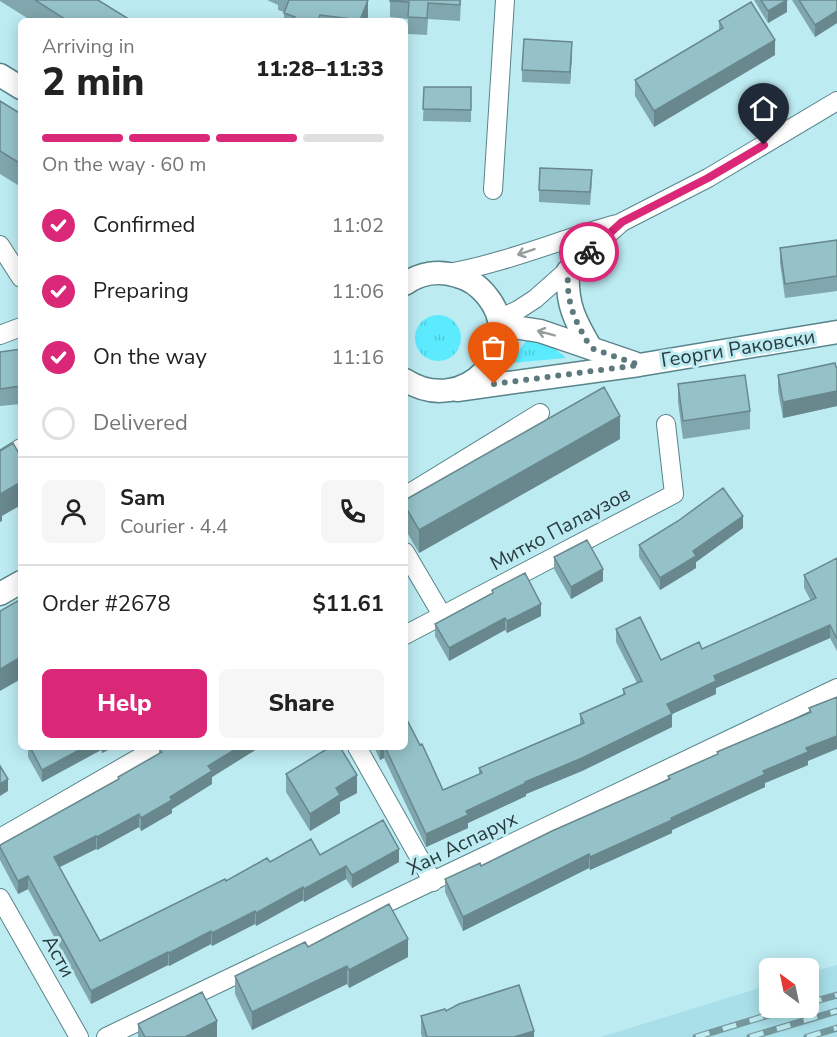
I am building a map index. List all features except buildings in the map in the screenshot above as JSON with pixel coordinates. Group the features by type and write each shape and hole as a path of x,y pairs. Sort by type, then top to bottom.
{"street":[{"path":"493,190 505,0"},
{"path":"0,75 18,86"},
{"path":"408,282 420,276 488,264 622,222 708,178 837,102"},
{"path":"499,322 535,299 622,222"},
{"path":"0,245 18,273"},
{"path":"408,268 465,278 480,288 492,302 499,322 499,342 494,358 485,372 472,382 450,391 408,401"},
{"path":"568,271 567,290 573,317 591,348"},
{"name":"Георги Раковски","path":"499,322 540,331 639,365"},
{"name":"Георги Раковски","path":"450,391 639,365 837,332"},
{"path":"408,382 424,390 450,391"},
{"path":"408,494 540,413"},
{"name":"Митко Палаузов","path":"408,633 674,494 666,424"},
{"path":"0,461 18,450"},
{"path":"408,557 442,615"},
{"path":"0,594 18,584"},
{"name":"Хан Аспарух","path":"106,1037 837,688"},
{"path":"0,838 153,750"},
{"path":"359,750 433,882"},
{"name":"Асти","path":"0,898 79,1037"}],"shaded area":[{"path":"837,965 837,1037 601,1037 759,988 759,1018 819,1018 819,970"}],"green space":[{"path":"438,315 454,322 461,338 454,354 438,361 422,354 415,338 422,322"},
{"path":"528,338 553,347 566,358 511,363"}],"railway":[{"path":"819,1000 837,995"},
{"path":"750,1037 837,1011"},
{"path":"696,1037 759,1018"},
{"path":"807,1037 837,1028"}],"way so far":[{"path":"494,384 639,365 591,348 573,317 567,290 568,271 589,252"}],"route":[{"path":"589,252 622,222 708,178 764,145"}]}
